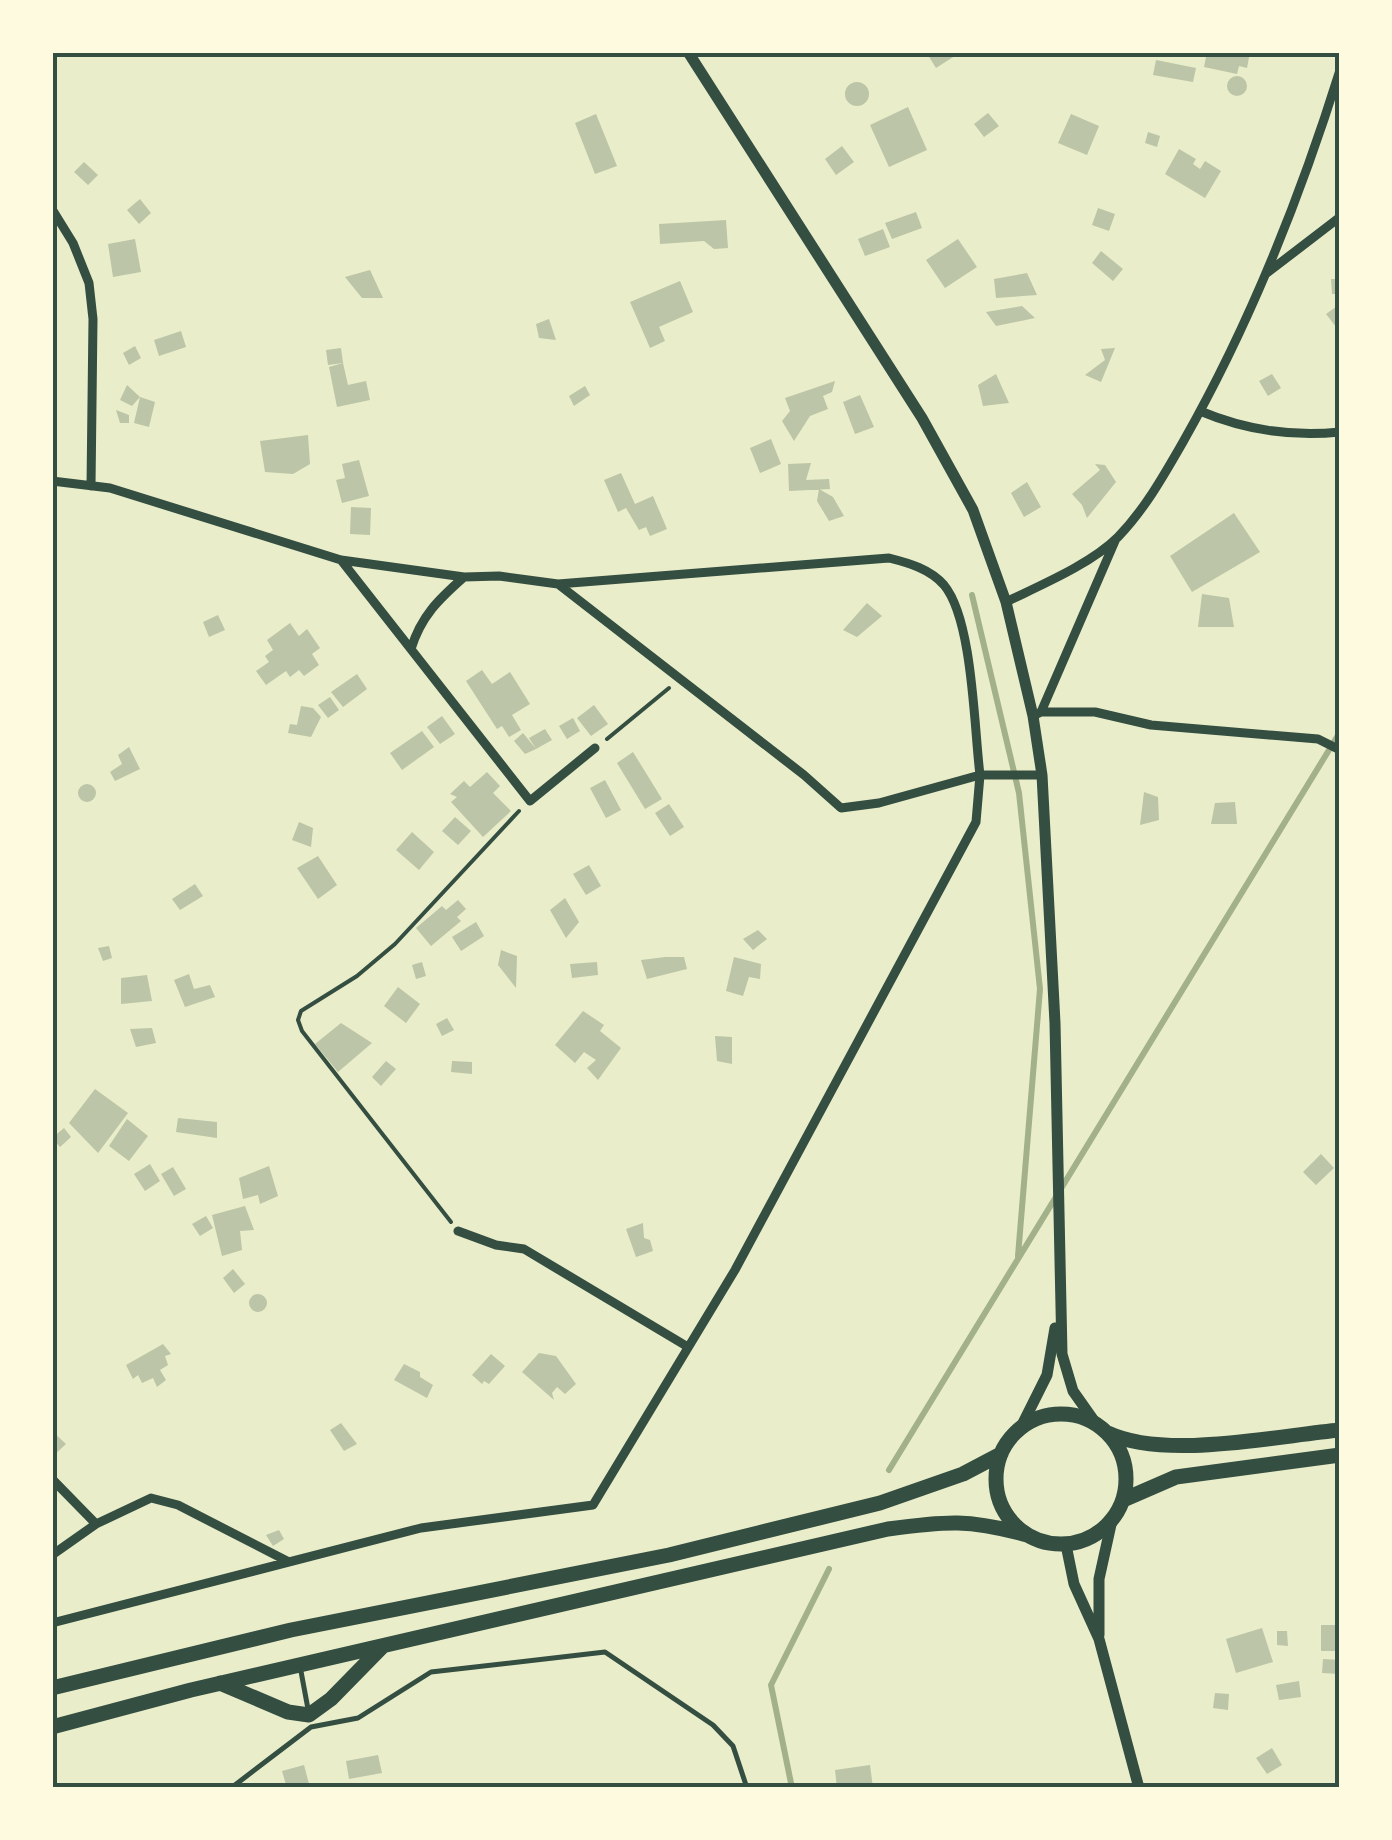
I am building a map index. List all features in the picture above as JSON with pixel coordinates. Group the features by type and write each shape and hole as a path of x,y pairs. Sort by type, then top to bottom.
{"highway":[{"path":"52,1688 291,1630 668,1555 880,1503 963,1474 1001,1454 1022,1427 1039,1418 1059,1414 1079,1417 1123,1440 1173,1446 1340,1430"},
{"path":"52,1727 220,1684 888,1529 947,1520 984,1524 1046,1543 1066,1545 1092,1537 1112,1520 1123,1500 1124,1462 1117,1445 1101,1428"},
{"path":"1001,1454 996,1484 999,1500 1006,1514 1028,1535"},
{"path":"1123,1500 1176,1477 1340,1455"},
{"path":"220,1684 310,1720 382,1647"}],"street":[{"path":"688,52 922,418 973,510 1006,602 1038,714 1055,1023 1062,1354 1073,1391 1101,1428"},
{"path":"1038,714 1116,539 1152,495 1200,412 1265,275 1340,70"},
{"path":"52,209 73,242 89,282 93,319 91,486"},
{"path":"1265,275 1340,217"},
{"path":"1200,412 1231,424 1272,432 1340,432"},
{"path":"52,480 110,488 341,560 464,577 499,576 558,584 890,558 913,564 942,583 953,598 964,628 980,775 976,822 735,1270 593,1505 421,1528 52,1623"},
{"path":"1006,602 1057,578 1116,539"},
{"path":"341,560 530,801 595,748"},
{"path":"411,649 418,626 431,607 464,577"},
{"path":"558,584 840,808 867,806 980,775 1042,774"},
{"path":"1038,714 1095,712 1152,725 1318,738 1340,750"},
{"path":"458,1231 496,1244 524,1248 688,1348"},
{"path":"1022,1427 1047,1375 1059,1306"},
{"path":"52,1479 96,1524"},
{"path":"52,1556 96,1524 150,1498 160,1498 290,1562"},
{"path":"1099,1639 1099,1579 1112,1520"},
{"path":"1066,1545 1074,1584 1099,1639 1139,1788"}],"lane":[{"path":"231,1788 310,1720 358,1718 431,1672 605,1652 713,1725 733,1746 747,1788"},
{"path":"300,1666 310,1720"}],"path":[{"path":"595,748 681,678"},
{"path":"458,1231 302,1031 298,1020 302,1011 357,976 394,944 530,801"}],"building":[{"path":"926,52 961,52 936,68"},
{"path":"1207,52 1250,52 1247,68 1239,66 1237,74 1204,67"},
{"path":"1156,60 1196,68 1193,82 1153,75"},
{"path":"1233,76 1241,76 1247,86 1241,96 1233,96 1227,90 1227,82"},
{"path":"857,82 866,85 866,103 857,106 848,103 845,94 848,85"},
{"path":"908,107 927,150 889,167 870,125"},
{"path":"988,113 999,126 984,137 974,124"},
{"path":"596,114 617,166 595,174 575,123"},
{"path":"1071,114 1099,126 1087,155 1058,143"},
{"path":"1148,132 1160,136 1157,147 1145,143"},
{"path":"842,146 854,162 836,175 825,159"},
{"path":"1179,149 1196,159 1193,164 1200,169 1205,161 1221,171 1205,198 1165,174"},
{"path":"84,162 98,175 88,185 74,172"},
{"path":"140,199 151,213 139,224 127,210"},
{"path":"1098,208 1115,214 1109,231 1092,225"},
{"path":"916,212 922,228 892,239 885,223"},
{"path":"726,220 728,248 714,249 704,241 660,244 659,224"},
{"path":"883,229 890,247 865,256 858,239"},
{"path":"135,239 141,272 113,277 108,244"},
{"path":"958,239 977,267 945,288 926,260"},
{"path":"1101,251 1123,269 1113,281 1092,263"},
{"path":"370,270 383,298 362,298 345,277"},
{"path":"1027,273 1037,295 996,298 994,279"},
{"path":"1331,279 1340,279 1340,294 1332,294"},
{"path":"680,281 693,312 659,327 665,341 650,348 630,302"},
{"path":"1340,304 1340,332 1326,314"},
{"path":"1022,306 1035,318 996,326 986,312"},
{"path":"549,319 556,340 539,338 536,324"},
{"path":"181,331 186,347 159,356 154,340"},
{"path":"135,346 141,358 129,365 123,353"},
{"path":"341,348 343,363 328,365 326,350"},
{"path":"1115,348 1101,382 1085,375 1105,360 1101,349"},
{"path":"343,363 348,385 366,381 370,400 337,407 329,367"},
{"path":"996,374 1009,403 983,406 978,385"},
{"path":"1272,374 1281,388 1268,396 1259,381"},
{"path":"835,381 832,392 823,396 828,409 810,416 794,441 782,421 790,411 785,398"},
{"path":"127,385 140,397 132,406 120,400"},
{"path":"585,386 590,395 574,406 569,396"},
{"path":"860,395 874,427 855,434 843,402"},
{"path":"140,397 155,402 149,427 134,423"},
{"path":"116,410 129,415 129,423 120,423"},
{"path":"308,435 310,464 293,474 265,472 260,441"},
{"path":"771,439 781,464 760,473 750,448"},
{"path":"359,460 369,496 342,503 336,480 345,478 342,464"},
{"path":"811,463 806,480 829,479 830,489 789,491 788,464"},
{"path":"1095,464 1105,465 1116,482 1087,518 1072,494 1100,470"},
{"path":"621,473 635,504 653,496 667,529 650,536 646,527 639,530 626,508 618,512 604,480"},
{"path":"1027,482 1041,507 1024,517 1011,493"},
{"path":"819,489 833,497 844,516 829,521 817,501"},
{"path":"351,507 371,508 370,535 350,534"},
{"path":"1234,513 1260,552 1192,592 1170,556"},
{"path":"1202,594 1229,598 1234,627 1198,627"},
{"path":"867,603 882,616 857,637 843,630"},
{"path":"218,615 225,630 209,637 203,622"},
{"path":"290,623 299,636 307,629 320,648 312,654 319,665 304,676 299,670 290,677 286,671 266,685 256,671 269,662 265,656 273,650 267,640"},
{"path":"482,670 492,684 510,672 530,704 512,715 521,730 509,737 502,726 497,729 466,681"},
{"path":"357,674 367,689 343,707 331,692"},
{"path":"330,697 339,710 328,718 318,705"},
{"path":"594,705 608,724 591,736 577,718"},
{"path":"301,706 313,708 321,717 311,737 288,733 290,724 297,725"},
{"path":"442,716 455,734 440,744 427,727"},
{"path":"573,718 580,731 567,739 559,726"},
{"path":"545,729 552,740 536,749 529,738"},
{"path":"422,731 434,747 402,770 390,753"},
{"path":"523,733 536,749 525,754 514,741"},
{"path":"129,747 140,769 115,781 110,772 122,764 118,755"},
{"path":"633,752 662,799 645,809 617,763"},
{"path":"487,772 500,786 493,793 511,811 483,837 451,802 457,797 450,794 464,781 470,787"},
{"path":"605,780 621,810 606,818 590,788"},
{"path":"87,784 96,793 87,802 78,793"},
{"path":"1144,792 1158,797 1159,820 1140,825"},
{"path":"1235,802 1237,824 1211,824 1215,803"},
{"path":"669,804 684,827 670,836 655,813"},
{"path":"455,817 471,831 458,845 442,831"},
{"path":"299,822 313,828 311,847 292,840"},
{"path":"412,832 434,852 419,870 396,850"},
{"path":"318,856 337,885 318,899 297,868"},
{"path":"589,865 601,886 586,895 573,874"},
{"path":"195,884 203,896 180,910 172,899"},
{"path":"565,898 579,922 566,938 550,910"},
{"path":"458,900 466,909 457,917 461,921 431,946 416,928 442,906 446,910"},
{"path":"476,922 484,936 461,951 452,937"},
{"path":"758,930 767,939 753,950 743,939"},
{"path":"109,946 112,958 103,961 98,948"},
{"path":"501,950 517,956 516,988 498,965"},
{"path":"684,957 687,969 647,979 641,960"},
{"path":"734,957 761,964 760,979 749,977 743,996 726,991"},
{"path":"422,962 426,976 416,979 412,965"},
{"path":"597,962 598,975 572,978 570,964"},
{"path":"189,974 194,989 210,985 215,997 185,1007 174,980"},
{"path":"147,975 152,1001 121,1004 121,978"},
{"path":"398,987 420,1004 406,1023 384,1006"},
{"path":"583,1011 604,1025 600,1031 621,1048 598,1080 587,1068 596,1060 584,1052 575,1063 555,1045"},
{"path":"447,1018 454,1030 442,1036 436,1024"},
{"path":"341,1023 372,1043 338,1072 315,1044"},
{"path":"152,1028 156,1043 136,1047 130,1029"},
{"path":"715,1036 732,1037 732,1064 717,1061"},
{"path":"386,1061 396,1069 381,1086 372,1077"},
{"path":"452,1061 472,1062 472,1074 451,1072"},
{"path":"95,1089 128,1113 98,1153 69,1123"},
{"path":"178,1118 217,1122 217,1138 176,1132"},
{"path":"127,1119 148,1136 129,1161 109,1146"},
{"path":"64,1128 71,1137 60,1147 52,1138"},
{"path":"1321,1154 1334,1168 1316,1185 1303,1172"},
{"path":"150,1164 160,1181 145,1191 134,1174"},
{"path":"269,1166 278,1196 260,1204 258,1195 243,1199 239,1178"},
{"path":"173,1167 186,1189 174,1196 161,1174"},
{"path":"245,1206 254,1230 240,1231 242,1250 222,1256 212,1215"},
{"path":"206,1216 213,1228 200,1236 192,1224"},
{"path":"643,1223 644,1238 650,1240 653,1251 636,1257 626,1229"},
{"path":"233,1269 245,1284 234,1293 223,1278"},
{"path":"258,1294 267,1303 258,1312 249,1303"},
{"path":"163,1344 171,1354 165,1356 168,1365 160,1370 166,1380 157,1387 153,1378 142,1383 138,1375 133,1379 126,1365"},
{"path":"539,1353 556,1356 576,1384 565,1394 557,1387 552,1393 554,1400 522,1372"},
{"path":"491,1354 505,1366 489,1384 482,1384 472,1375"},
{"path":"404,1364 433,1385 427,1398 394,1380"},
{"path":"341,1423 357,1444 344,1451 330,1430"},
{"path":"52,1431 66,1444 52,1457"},
{"path":"279,1530 284,1539 273,1546 266,1535"},
{"path":"1321,1625 1339,1625 1339,1651 1321,1651"},
{"path":"1262,1628 1273,1662 1236,1673 1226,1639"},
{"path":"1277,1631 1287,1631 1288,1646 1277,1645"},
{"path":"1323,1659 1340,1660 1340,1674 1322,1673"},
{"path":"1299,1681 1301,1697 1279,1700 1276,1685"},
{"path":"1215,1693 1229,1694 1228,1710 1213,1708"},
{"path":"1272,1748 1282,1765 1267,1774 1256,1758"},
{"path":"378,1755 382,1773 349,1779 346,1761"},
{"path":"304,1765 309,1784 287,1788 282,1771"},
{"path":"870,1765 873,1788 837,1788 835,1770"}],"waterway":[{"path":"972,595 1019,793 1040,989 1018,1256"},
{"path":"889,1470 1340,732"},
{"path":"792,1788 771,1685 829,1569"}]}
